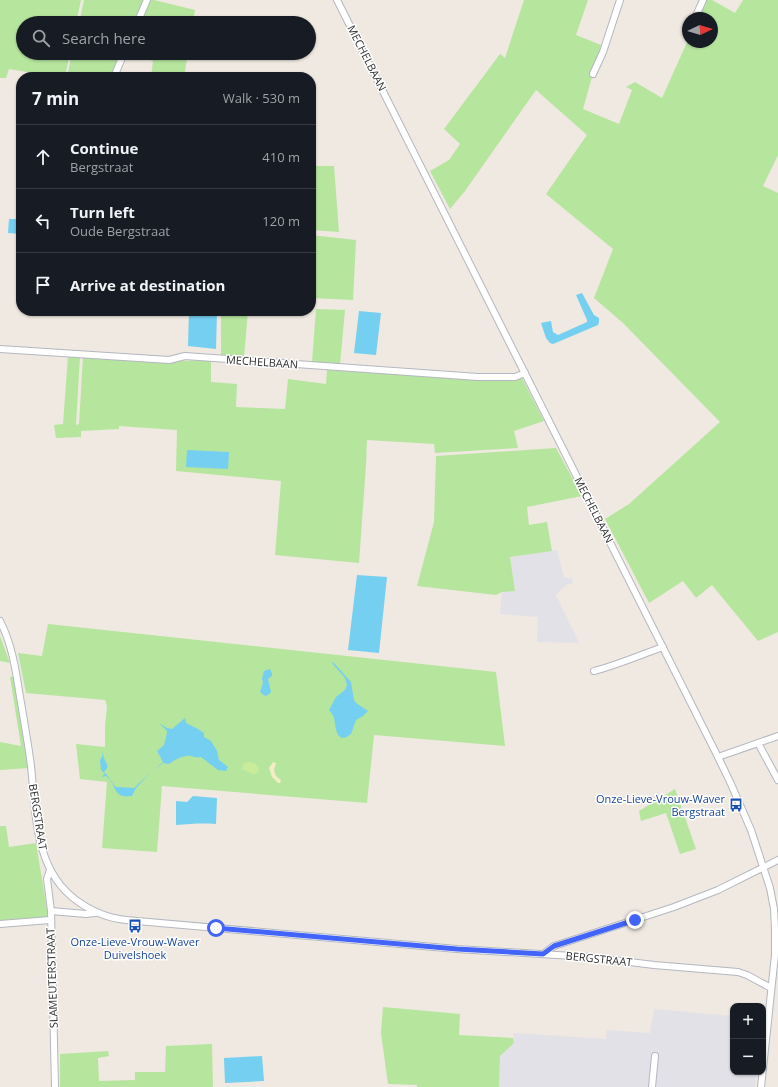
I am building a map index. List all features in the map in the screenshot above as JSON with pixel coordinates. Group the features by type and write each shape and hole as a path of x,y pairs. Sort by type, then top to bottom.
{"street":[{"path":"140,16 147,0"},
{"name":"MECHELBAAN","path":"337,0 663,647 718,757 742,809 763,867 772,899 777,929 761,1087"},
{"path":"593,74 603,52 620,0"},
{"path":"698,12 703,0"},
{"path":"116,72 121,60"},
{"name":"MECHELBAAN","path":"0,349 169,360 185,356 478,377 515,377 524,373"},
{"name":"BERGSTRAAT","path":"0,621 8,639 17,678 31,765 41,847 50,870 66,891 81,904 95,913 113,919 457,949 589,957 654,965 738,972 747,975 771,988"},
{"path":"594,671 613,666 620,662 663,647"},
{"path":"718,757 778,736"},
{"path":"758,743 778,780"},
{"path":"543,954 554,946 567,941 681,904 718,890 778,860"},
{"name":"SLAMEUTERSTRAAT","path":"50,870 47,880 51,911 50,920 55,1087"},
{"path":"51,911 86,914 95,913"},
{"path":"0,924 50,920"},
{"path":"652,1087 655,1056"}],"shaded area":[{"path":"557,550 564,577 573,579 572,584 566,585 556,595 579,643 537,642 538,617 500,614 502,592 515,590 510,557"},
{"path":"654,1009 730,1016 730,1075 756,1075 755,1087 499,1087 500,1056 514,1043 513,1033 606,1039 607,1030 650,1033"}],"green space":[{"path":"0,0 81,0 78,16 16,16 16,60 69,60 66,72 27,72 9,69 6,78 0,78"},
{"path":"84,0 144,0 137,16 81,16"},
{"path":"150,0 195,10 194,16 142,16"},
{"path":"524,0 588,0 576,35 601,45 583,109 619,124 632,90 626,87 635,82 662,98 684,48 718,48 718,12 699,12 704,0 712,0 735,13 743,0 778,0 778,155 763,186 778,193 778,632 758,641 712,585 696,598 683,581 649,603 605,519 629,504 720,422 623,323 594,298 613,249 546,194 587,135 536,90 465,191 450,209 430,171 449,160 460,144 444,129 500,54 505,58"},
{"path":"71,60 118,60 112,72 68,72"},
{"path":"150,60 187,60 185,72 152,72 153,61"},
{"path":"316,166 334,166 339,232 316,230"},
{"path":"316,236 356,240 353,300 316,298"},
{"path":"316,309 345,310 340,364 312,362"},
{"path":"221,316 248,316 244,357 221,355"},
{"path":"68,356 80,357 76,425 79,424 83,357 166,362 211,360 211,382 237,384 236,407 285,409 288,379 326,384 327,370 503,381 522,378 544,421 514,431 518,448 435,453 434,444 367,440 359,563 275,555 281,481 176,471 177,430 119,426 119,429 81,431 81,437 56,438 54,425 63,424"},
{"path":"556,448 582,496 527,507 529,525 547,522 552,551 510,557 515,591 502,592 496,595 417,586 434,522 436,456"},
{"path":"48,624 496,672 505,746 374,735 367,803 162,786 157,852 102,848 107,782 80,779 76,744 105,747 107,706 105,700 26,693 18,653 42,656"},
{"path":"0,636 10,663 0,661"},
{"path":"16,676 29,768 0,770 0,742 21,746 10,677"},
{"path":"249,762 257,765 259,771 256,774 242,769 243,764"},
{"path":"675,789 696,849 680,854 666,813 641,821 639,811"},
{"path":"0,826 6,826 9,847 36,843 48,916 45,918 0,922"},
{"path":"383,1007 460,1014 459,1035 513,1038 514,1043 500,1056 499,1087 417,1087 417,1085 388,1084 381,1033"},
{"path":"212,1044 213,1087 60,1087 60,1054 108,1051 109,1056 98,1058 99,1081 135,1080 135,1072 165,1072 166,1046"}],"sand":[{"path":"273,762 276,763 274,770 276,776 281,780 280,783 272,777 269,768"}],"water":[{"path":"9,219 16,219 16,234 8,233"},
{"path":"582,293 594,315 599,318 598,325 553,344 550,343 546,338 541,323 551,321 553,332 558,335 587,322 576,295"},
{"path":"359,311 381,313 376,355 354,353"},
{"path":"189,316 217,316 216,349 188,346"},
{"path":"187,450 229,452 228,469 186,467"},
{"path":"357,575 387,577 379,653 348,650"},
{"path":"333,662 351,682 354,700 356,703 368,711 356,720 351,734 342,738 336,730 334,718 329,710 336,697 345,690 347,685 345,678 332,663"},
{"path":"270,669 272,676 268,679 271,692 265,696 260,692 263,683 262,679 264,671"},
{"path":"185,718 186,723 204,733 204,737 211,741 217,751 219,760 228,767 226,771 218,770 201,757 185,756 169,764 163,763 153,771 163,762 157,751 164,745 167,733 167,731 159,723 172,729"},
{"path":"103,751 103,756 107,765 104,772 116,787 134,788 150,773 136,788 132,796 121,795 106,776 101,777 105,774 101,770 100,760"},
{"path":"193,796 217,798 216,824 176,825 176,801 187,802"},
{"path":"262,1056 264,1081 225,1083 224,1058"}],"place":[{"name":"Onze-Lieve-Vrouw-Waver Bergstraat","path":"736,805"},
{"name":"Onze-Lieve-Vrouw-Waver Duivelshoek","path":"135,926"}],"route":[{"path":"216,928 457,949 543,954 554,946 567,941 635,920"}]}
